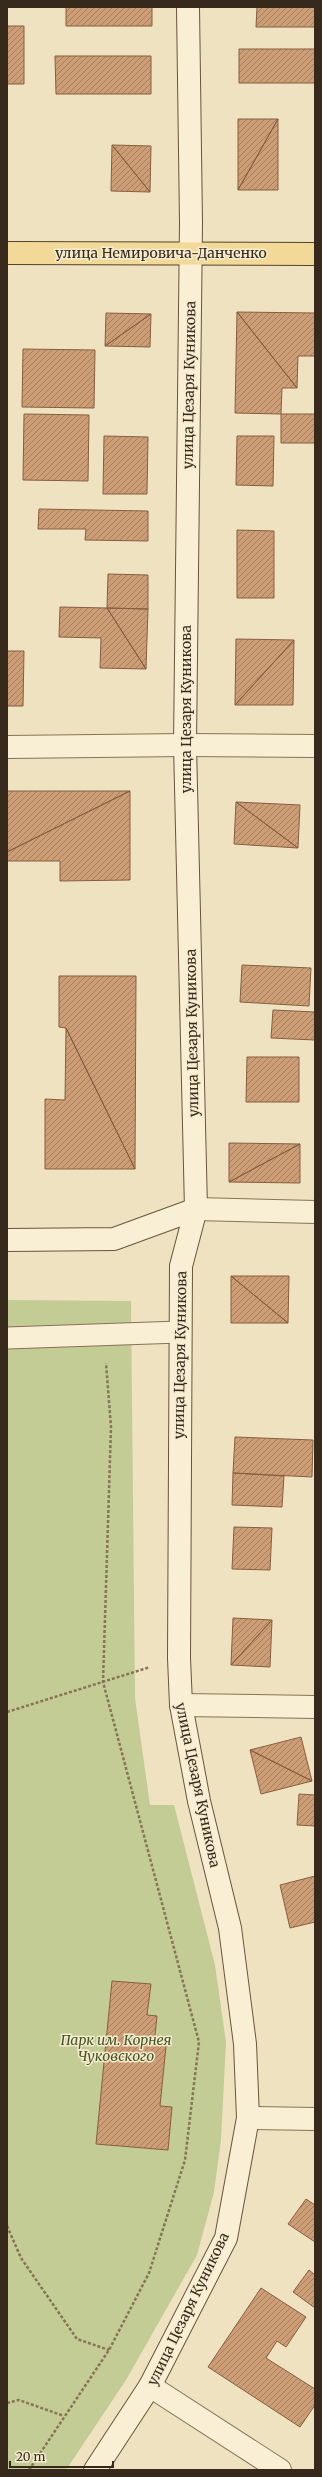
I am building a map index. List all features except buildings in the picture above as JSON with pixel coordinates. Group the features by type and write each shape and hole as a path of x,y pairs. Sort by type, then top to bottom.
{"main road":[{"name":"улица Немировича-Данченко","path":"7,253 315,254"}],"street":[{"name":"улица Цезаря Куникова","path":"95,2470 150,2386 226,2238 248,2118 245,2044 230,1928 199,1801 181,1705 179,1658 181,1266 196,1209 185,744 191,254 188,7"},
{"path":"7,747 185,744 315,746"},
{"path":"7,1240 114,1239 196,1209 315,1212"},
{"path":"181,1705 315,1707"},
{"path":"248,2118 315,2120"},
{"path":"150,2386 280,2470"}],"lane":[{"path":"7,1338 180,1332"}],"path":[{"path":"28,2470 108,2350 149,2273 185,2160 199,2042 104,1682 111,1427 103,1335"},
{"path":"7,1712 179,1658"},
{"path":"7,2226 21,2258 77,2339 108,2350"},
{"path":"7,2403 19,2400 64,2416"}],"green space":[{"name":"Парк им. Корнея Чуковского","path":"7,1300 131,1301 135,1698 150,1805 174,1805 215,1965 226,2042 221,2140 214,2192 197,2255 126,2380 66,2470 7,2470"}]}
